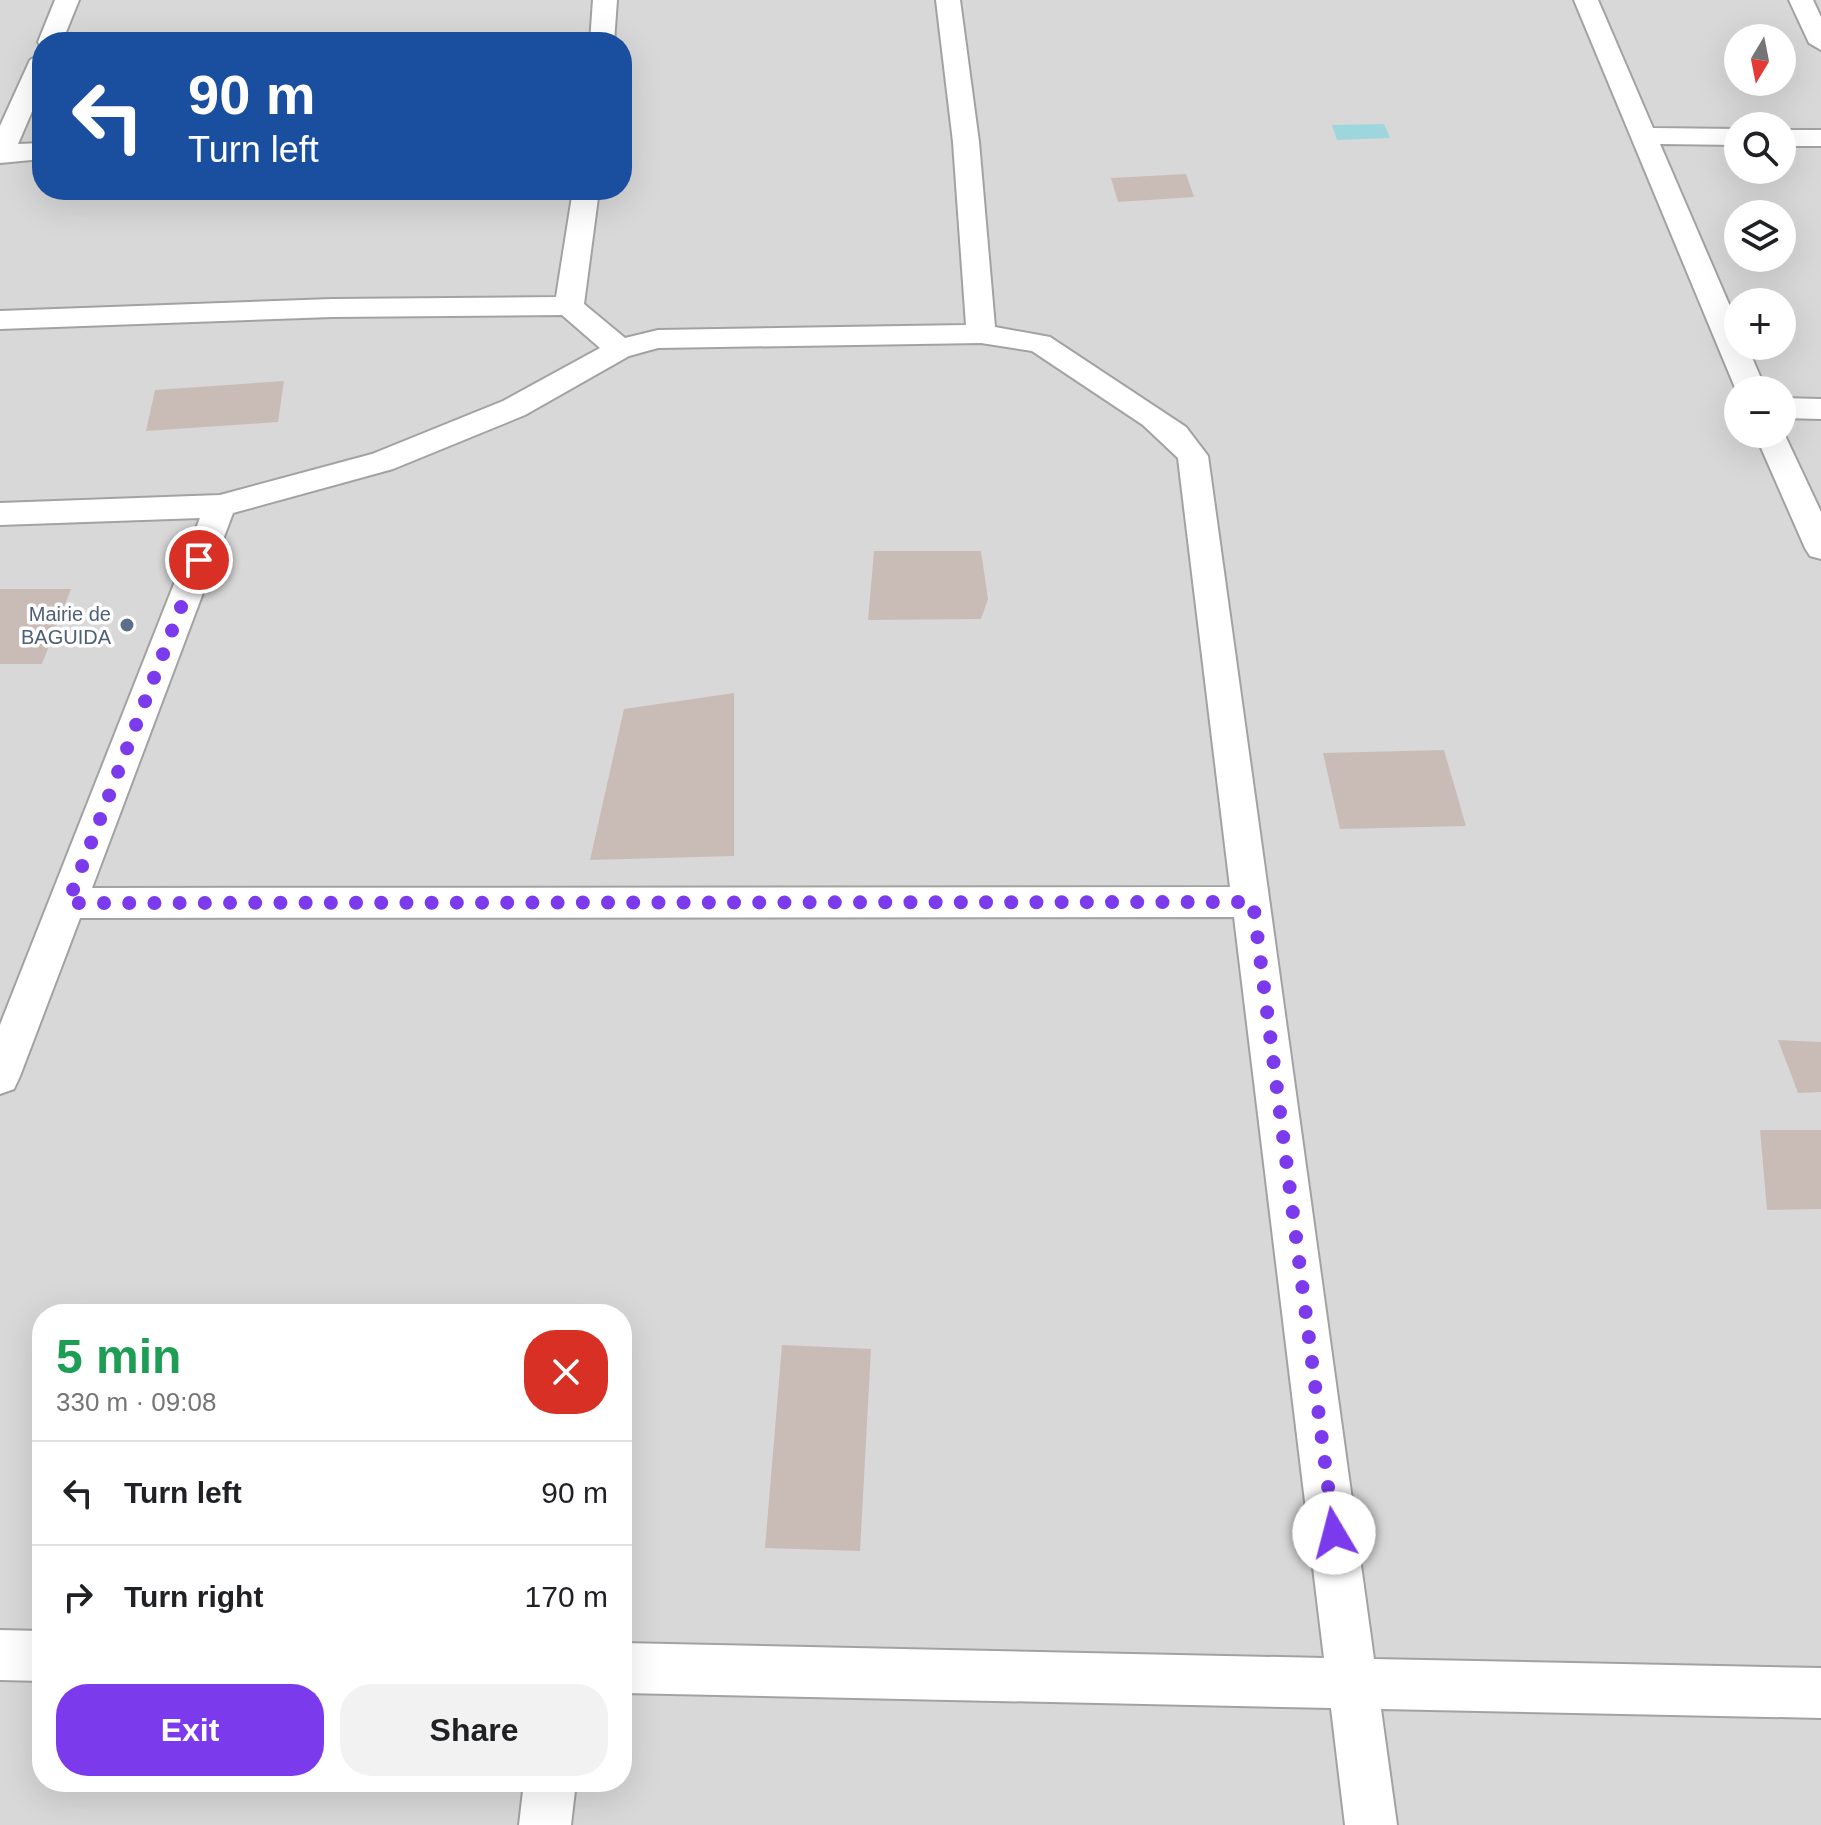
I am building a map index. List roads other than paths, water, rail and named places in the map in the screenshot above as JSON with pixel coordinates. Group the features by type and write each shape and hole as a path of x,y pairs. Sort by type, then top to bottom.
{"street":[{"path":"54,32 67,0"},
{"path":"603,32 605,0"},
{"path":"948,0 966,142 981,334"},
{"path":"1586,0 1745,376"},
{"path":"1801,0 1818,31"},
{"path":"32,83 1,154 32,152"},
{"path":"1642,136 1724,137"},
{"path":"1796,138 1821,138"},
{"path":"569,306 585,200"},
{"path":"0,320 379,307 569,306 619,349"},
{"path":"0,514 220,506 382,462 514,408 619,349 658,339 981,334 1040,343 1175,434 1193,456 1371,1825"},
{"path":"1796,408 1821,409"},
{"path":"1776,448 1821,548"},
{"path":"0,1076 220,506"},
{"path":"68,903 1253,902"},
{"path":"0,1655 32,1656"},
{"path":"632,1668 1821,1693"},
{"path":"545,1825 549,1792"}],"water":[{"path":"1384,124 1390,138 1337,140 1332,125"}],"place":[{"name":"Mairie de BAGUIDA","path":"127,625"}]}
